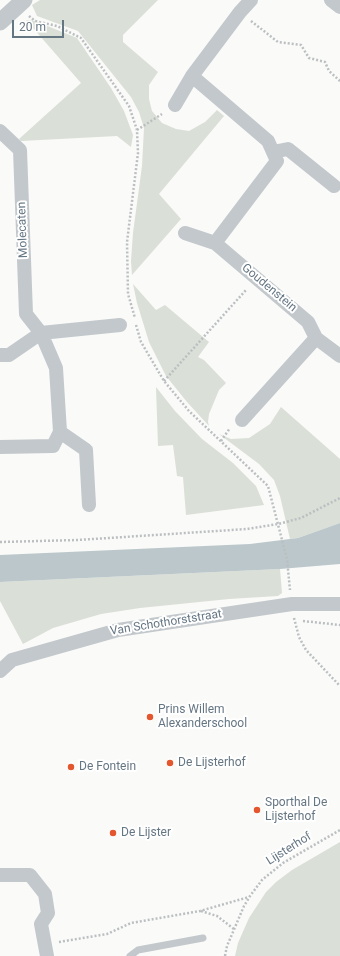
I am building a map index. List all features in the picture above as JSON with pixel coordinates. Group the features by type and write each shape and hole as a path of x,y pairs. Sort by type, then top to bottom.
{"street":[{"path":"175,105 192,76 240,12 251,0"},
{"path":"331,0 340,7"},
{"path":"0,22 21,3"},
{"path":"192,76 268,141 277,161 215,243"},
{"name":"Molecaten","path":"0,131 20,150 26,314 41,333 56,368 60,432"},
{"path":"273,152 288,149 334,186"},
{"name":"Goudenstein","path":"185,233 215,243 308,322 316,338 340,356"},
{"path":"0,355 9,355 41,333 120,325"},
{"path":"242,420 316,338"},
{"path":"0,447 53,446 60,432 86,450 89,505"},
{"name":"Van Schothorststraat","path":"0,671 12,660 118,630 292,604 340,604"},
{"path":"0,875 30,875 45,894 48,913 41,924 46,950"}],"lane":[{"path":"130,956 138,950 203,938"}],"path":[{"path":"21,3 34,21 57,26 80,38 129,106 137,130 138,153 127,242 128,294 141,342 164,381 189,411 268,486 287,559 291,592"},
{"path":"240,12 278,42 301,45 309,58 325,62 329,71 340,81"},
{"path":"137,130 175,105"},
{"path":"164,381 257,278"},
{"path":"0,542 71,540 247,529 278,524 301,518 340,498"},
{"path":"294,620 299,637 306,650 340,686"},
{"name":"Lijsterhof","path":"225,956 227,946 249,897 262,880 275,869 340,830"},
{"path":"46,950 107,934 131,923 200,911 249,897"},
{"path":"200,911 217,916 234,929"}],"shaded area":[{"path":"40,0 158,0 123,35 123,42 158,72 149,85 149,99 152,111 162,123 176,129 189,131 205,122 217,110 224,116 159,194 181,219 132,275 131,261 133,233 142,166 144,128 139,112 131,97 78,31 37,16 32,5"},
{"path":"26,20 35,21 77,38 111,88 124,111 133,135 131,147 117,136 21,141 19,139 81,83"},
{"path":"133,284 156,310 165,305 209,342 198,357 204,360 226,383 219,390 209,414 209,426 166,376 149,342"},
{"path":"156,387 175,411 202,439 233,463 256,486 264,505 186,515 183,477 177,476 173,445 158,446"},
{"path":"281,407 340,459 340,523 298,538 290,539 280,496 274,480 259,464 219,434 231,439 249,438 270,424"},
{"path":"340,523 340,564 280,569 0,582 0,555 250,544 298,538"},
{"path":"280,569 282,593 278,596 229,599 140,608 101,614 53,628 23,644 0,601 0,582"},
{"path":"340,842 340,956 235,956 238,943 249,918 266,892 292,870"}],"place":[{"name":"Prins Willem Alexanderschool","path":"150,717"},
{"name":"De Lijsterhof","path":"170,763"},
{"name":"De Fontein","path":"71,767"},
{"name":"Sporthal De Lijsterhof","path":"257,810"},
{"name":"De Lijster","path":"113,833"}]}
